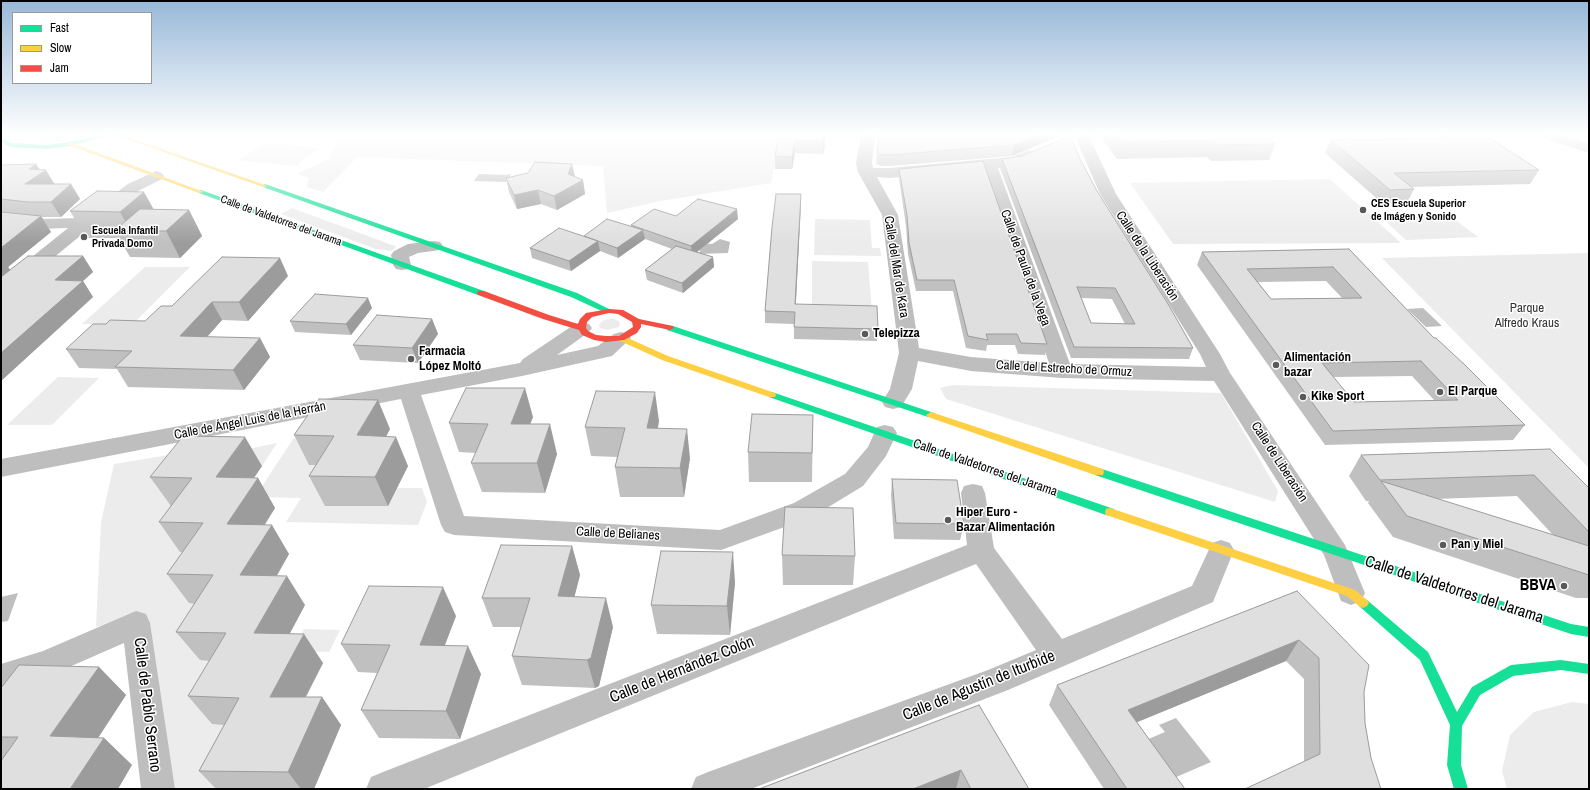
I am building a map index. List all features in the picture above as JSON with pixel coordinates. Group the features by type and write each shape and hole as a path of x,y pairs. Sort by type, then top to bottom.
{"street":[{"name":"Calle de Valdetorres del Jarama","path":"142,171 546,317 582,328 585,333 594,337 606,339 621,338 665,358 1221,550 1351,593 1424,656 1456,725"},
{"name":"Calle de Valdetorres del Jarama","path":"219,171 574,295 609,311 620,312 636,321 678,330 1336,552 1571,629 1589,632"},
{"path":"866,172 903,171"},
{"name":"Calle de Paula de la Vega","path":"991,171 1062,371"},
{"name":"Calle de la Liberación","path":"1095,171 1108,194 1210,354 1220,374"},
{"name":"Calle del Mar de Kara","path":"866,172 890,215 909,353 901,389 893,402"},
{"path":"1,291 85,223 134,187 156,176"},
{"path":"1,218 4,221 38,224 85,223"},
{"name":"Calle de Valdetorres del Jarama","path":"402,265 400,255 414,248 434,246"},
{"path":"582,328 583,321 589,315 609,311"},
{"path":"621,338 634,331 637,326 636,321"},
{"name":"Calle de Ángel Luis de la Herrán","path":"522,369 582,328"},
{"name":"Calle de Ángel Luis de la Herrán","path":"1,468 522,369 605,351 621,338"},
{"name":"Calle del Estrecho de Ormuz","path":"909,353 971,364 1062,371 1220,374"},
{"name":"Calle de Liberación","path":"1220,374 1336,552"},
{"name":"Calle de Belianes","path":"409,391 454,525 721,540 804,510 854,480 878,450 884,433"},
{"path":"973,493 981,551 1056,655"},
{"name":"Calle de Agustín de Iturbide","path":"708,789 997,680 1203,594 1221,550"},
{"name":"Calle de Hernández Colón","path":"383,789 981,551"},
{"name":"Calle de Valdetorres del Jarama","path":"1336,552 1351,593"},
{"name":"Calle de Pablo Serrano","path":"1,678 49,662 116,634 136,623 158,789"},
{"name":"Calle de Valdetorres del Jarama","path":"1571,629 1589,641"},
{"path":"1574,666 1589,663"},
{"path":"1461,789 1454,765 1456,725 1476,691 1512,671 1561,665 1589,669"}],"green space":[{"path":"304,171 344,171 323,192 307,187 309,178 297,174"},
{"path":"603,171 773,171 771,183 660,201 607,213"},
{"path":"1330,179 1401,243 1173,244 1130,183"},
{"path":"292,208 396,247 392,251 376,249 281,214"},
{"path":"1450,216 1478,237 1406,240 1381,217"},
{"path":"815,219 870,220 872,248 880,248 881,256 814,255"},
{"name":"Parque Alfredo Kraus","path":"1589,253 1589,468 1382,258"},
{"path":"812,261 868,262 872,313 812,312"},
{"path":"145,267 190,267 132,325 82,324"},
{"path":"612,318 620,322 619,327 607,330 600,328 599,325 602,321"},
{"path":"58,377 99,378 52,425 7,425"},
{"path":"953,385 1221,393 1278,491 1275,502 946,399 940,388"},
{"path":"332,428 331,465 325,506 348,506 350,501 388,506 397,488 422,488 427,502 418,525 286,522 301,498 255,497 293,439"},
{"path":"277,443 262,466 238,466 204,552 241,725 229,789 175,789 145,616 96,627 101,522 114,464 187,452 187,462"},
{"path":"304,629 340,630 329,652 293,651"},
{"path":"1572,702 1589,704 1589,789 1507,789 1502,771 1510,735 1534,712"}],"shaded area":[{"path":"479,174 511,174 506,182 474,181"},
{"path":"720,239 730,242 728,253 699,254 702,243 712,244"},
{"path":"1423,308 1442,326 1426,327 1407,309"},
{"path":"18,593 8,621 1,622 1,597"},
{"path":"1176,718 1211,762 1174,778 1146,740 1165,732 1159,725"}],"building":[{"path":"1,171 45,171 25,184 71,184 51,202 28,202 1,199"},
{"path":"529,171 569,171 568,174 583,180 554,196 538,190 514,195 506,178 528,173"},
{"path":"899,171 986,171 1047,344 1021,343 1017,334 986,334 988,340 968,336 954,280 917,280 909,243 907,215"},
{"path":"1007,171 1086,171 1097,191 1168,304 1193,348 1074,347","holes":["1077,287 1115,288 1135,324 1091,323"]},
{"path":"1367,171 1497,171 1394,173 1414,189 1390,190"},
{"path":"97,191 144,192 120,212 70,211"},
{"path":"776,194 801,194 795,304 877,306 878,329 794,327 795,312 765,311"},
{"path":"698,199 737,209 691,246 631,225 654,209 676,216"},
{"path":"140,209 189,210 166,231 114,231"},
{"path":"1,212 41,216 1,248"},
{"path":"607,219 643,230 617,248 584,236"},
{"path":"559,228 598,241 569,261 530,248"},
{"path":"676,246 713,257 682,283 645,270"},
{"path":"1349,249 1434,338 1436,338 1466,366 1525,425 1333,431 1202,252","holes":["1333,267 1362,298 1271,299 1247,269","1421,361 1458,400 1354,402 1322,363"]},
{"path":"28,256 83,256 55,280 83,281 1,353 1,277"},
{"path":"222,257 280,258 239,302 212,302 180,336 260,338 233,370 115,367 132,351 66,349 93,324 106,324 110,320 145,321 161,306 172,306"},
{"path":"315,294 368,298 346,324 290,321"},
{"path":"377,315 432,319 412,348 353,345"},
{"path":"466,388 525,388 511,424 550,424 537,463 471,463 488,424 449,423"},
{"path":"596,391 655,392 647,428 687,429 680,468 615,467 625,428 585,427"},
{"path":"319,399 378,400 357,435 396,437 375,477 309,476 334,436 294,435"},
{"path":"752,414 813,415 812,453 748,452"},
{"path":"183,436 245,437 216,477 258,478 227,524 272,525 240,575 287,576 254,633 304,634 270,697 322,697 288,772 199,771 239,698 188,696 226,633 176,632 213,575 167,574 203,523 159,522 192,478 150,477"},
{"path":"1550,449 1589,488 1589,532 1534,475 1380,480 1361,455"},
{"path":"892,479 957,480 964,524 896,523"},
{"path":"1381,481 1589,546 1589,575 1407,516"},
{"path":"785,507 853,508 855,556 782,555"},
{"path":"501,545 572,546 558,596 606,598 591,658 587,660 512,656 530,598 482,598"},
{"path":"661,551 733,552 727,606 651,605"},
{"path":"369,586 443,587 420,645 468,646 446,711 361,710 390,645 341,644"},
{"path":"1297,591 1369,665 1364,692 1365,723 1371,758 1381,789 1245,789 1320,754 1319,658 1299,640 1128,710 1185,789 1127,789 1057,685"},
{"path":"19,665 99,667 50,736 104,738 70,789 1,789 1,761 18,737 1,737 1,688"},
{"path":"979,705 1029,789 971,789 961,770 913,789 759,789"}],"traffic: fast":[{"path":"265,186 574,295 609,311"},
{"path":"201,192 481,293"},
{"path":"670,328 931,415"},
{"path":"772,395 1110,512"},
{"path":"1099,472 1571,629 1589,632"},
{"path":"1363,603 1424,656 1456,725"},
{"path":"1461,789 1454,765 1456,725 1476,691 1511,671 1561,665 1589,669"}],"traffic: slow":[{"path":"143,171 201,192"},
{"path":"221,171 265,186"},
{"path":"621,338 665,358 772,395"},
{"path":"931,415 1099,472"},
{"path":"1110,512 1351,593 1363,603"}],"traffic: jam":[{"path":"481,293 546,317 582,328"},
{"path":"636,321 637,327 634,331 621,338 606,339 594,337 585,333 582,328 583,321 589,315 609,311 620,312 636,321 670,328"}],"place":[{"name":"CES Escuela Superior de Imágen y Sonido","path":"1363,210"},
{"name":"Escuela Infantil Privada Domo","path":"84,237"},
{"name":"Telepizza","path":"865,334"},
{"name":"Farmacia López Moltó","path":"411,359"},
{"name":"Alimentación bazar","path":"1276,365"},
{"name":"El Parque","path":"1440,392"},
{"name":"Kike Sport","path":"1303,397"},
{"name":"Hiper Euro - Bazar Alimentación","path":"948,520"},
{"name":"Pan y Miel","path":"1443,545"},
{"name":"BBVA","path":"1564,586"}]}
